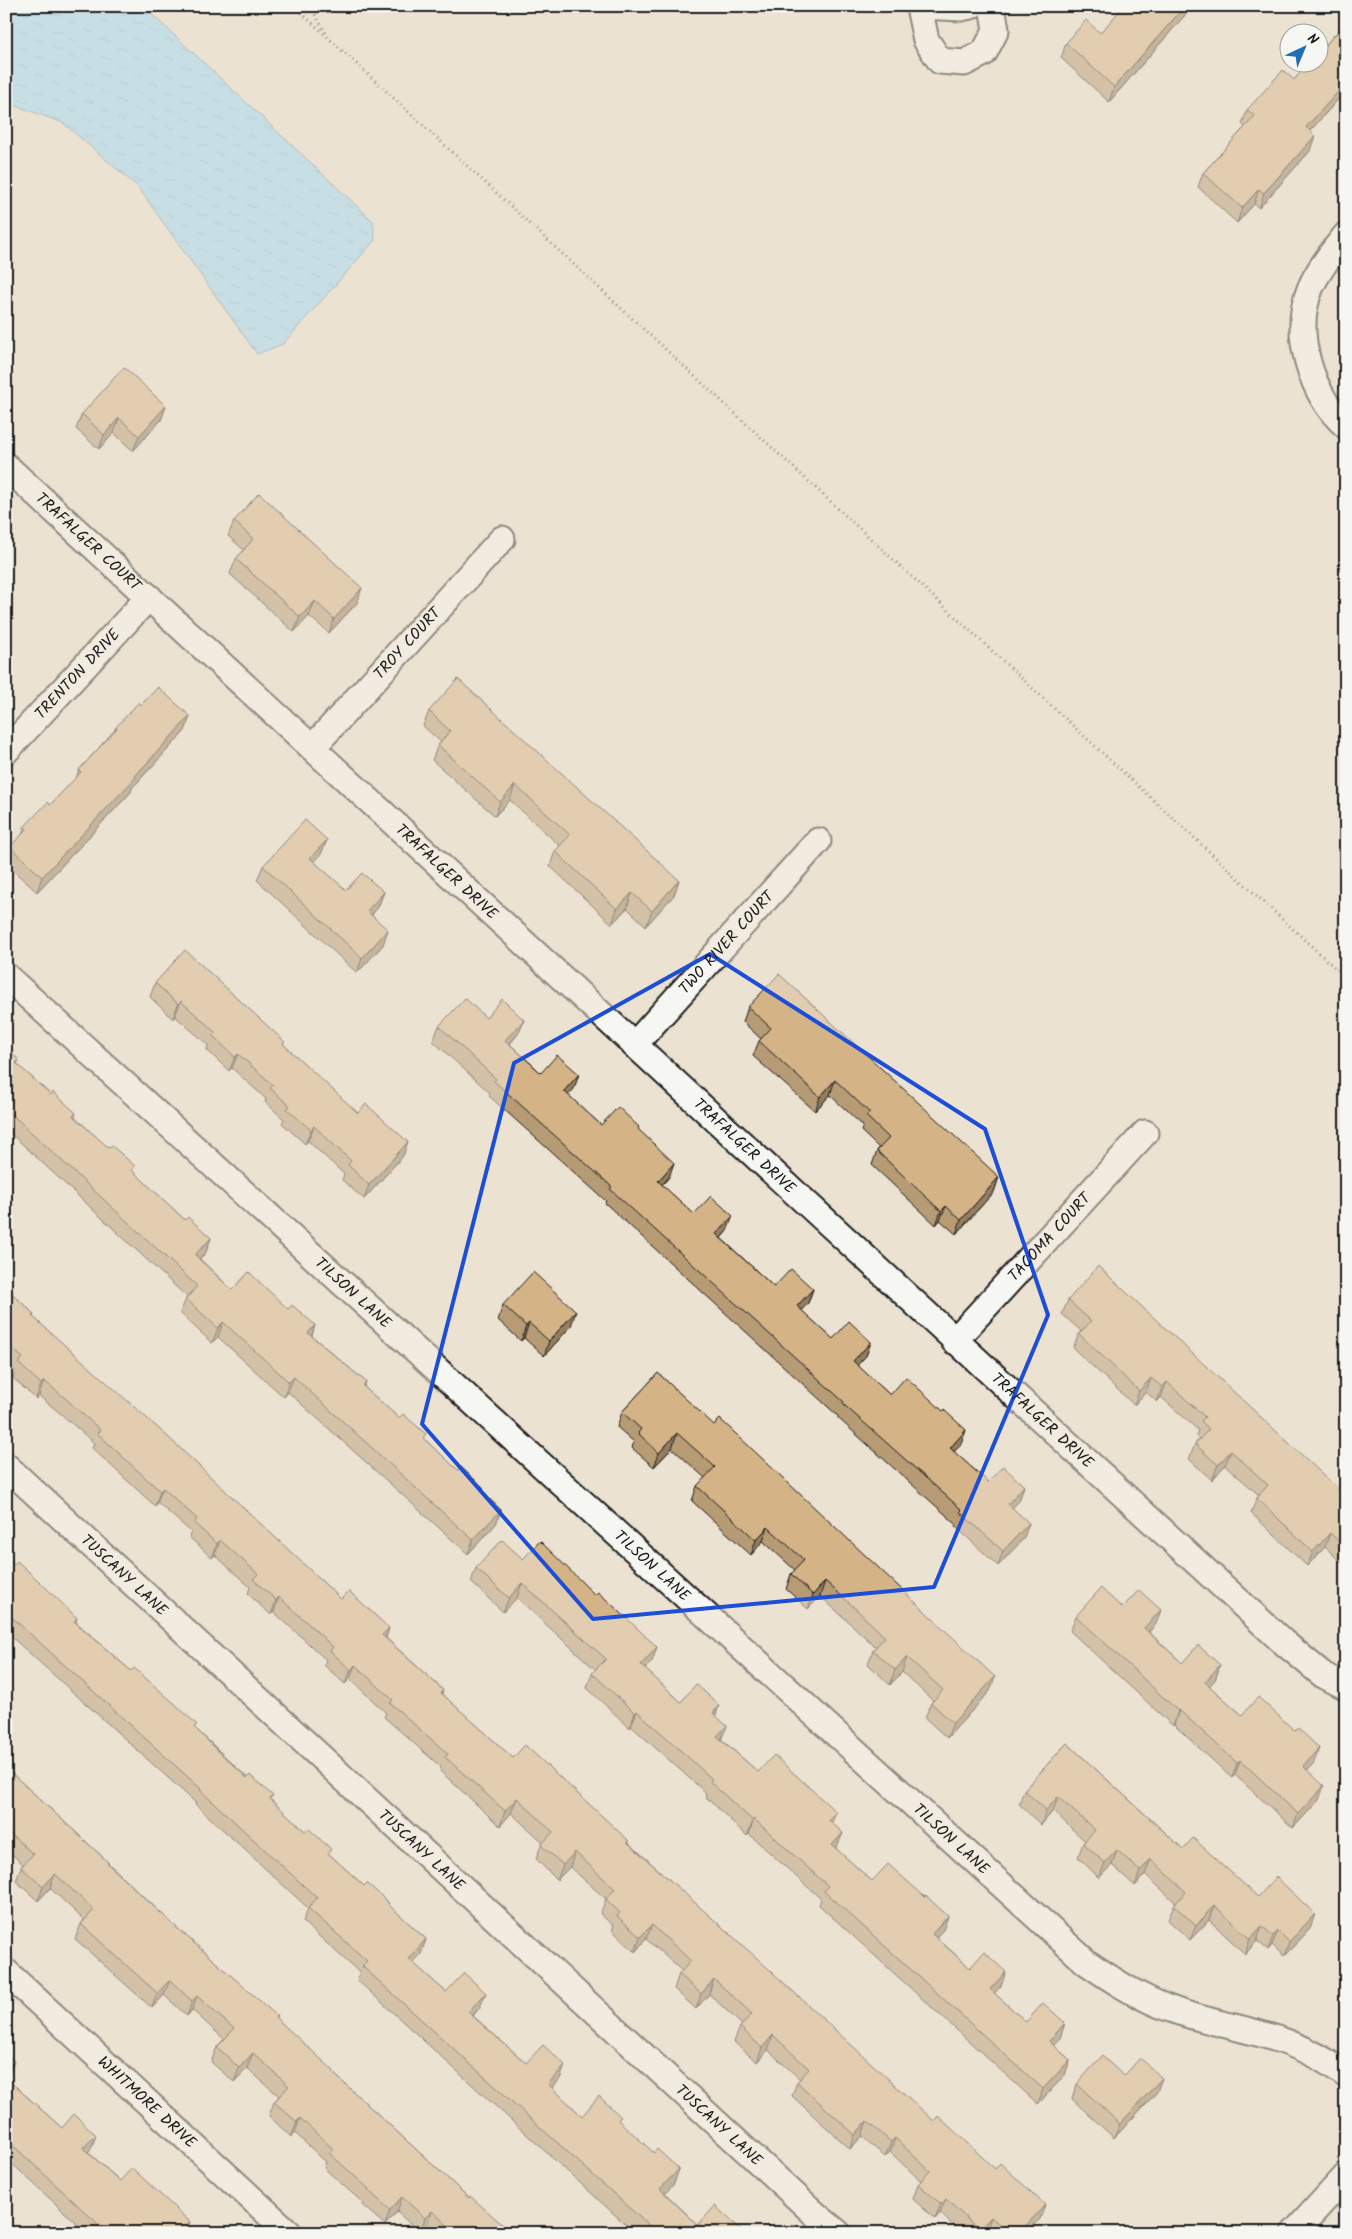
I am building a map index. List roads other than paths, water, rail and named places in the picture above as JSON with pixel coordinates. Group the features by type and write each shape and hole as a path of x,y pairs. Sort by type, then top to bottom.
{"street":[{"path":"971,6 961,8 919,6 926,40 940,61 964,63 984,53 996,30 992,6"},
{"path":"1346,235 1310,289 1302,328 1309,370 1336,418 1346,426"},
{"name":"TRAFALGER COURT","path":"6,466 149,597"},
{"name":"TROY COURT","path":"313,747 502,539"},
{"name":"TRAFALGER DRIVE","path":"149,597 954,1341 1282,1641 1324,1674 1346,1687"},
{"name":"TRENTON DRIVE","path":"6,751 149,597"},
{"name":"TWO RIVER COURT","path":"634,1045 818,842"},
{"name":"TILSON LANE","path":"6,976 1086,1962 1147,2000 1204,2019 1282,2039 1319,2056 1346,2076"},
{"name":"TACOMA COURT","path":"954,1341 1145,1133"},
{"name":"TUSCANY LANE","path":"6,1466 816,2215 838,2233"},
{"name":"WHITMORE DRIVE","path":"6,1972 289,2233"},
{"path":"1294,2233 1346,2176"}],"water":[{"path":"6,6 143,6 373,221 375,240 283,344 257,354 138,187 63,123 6,102"}]}
